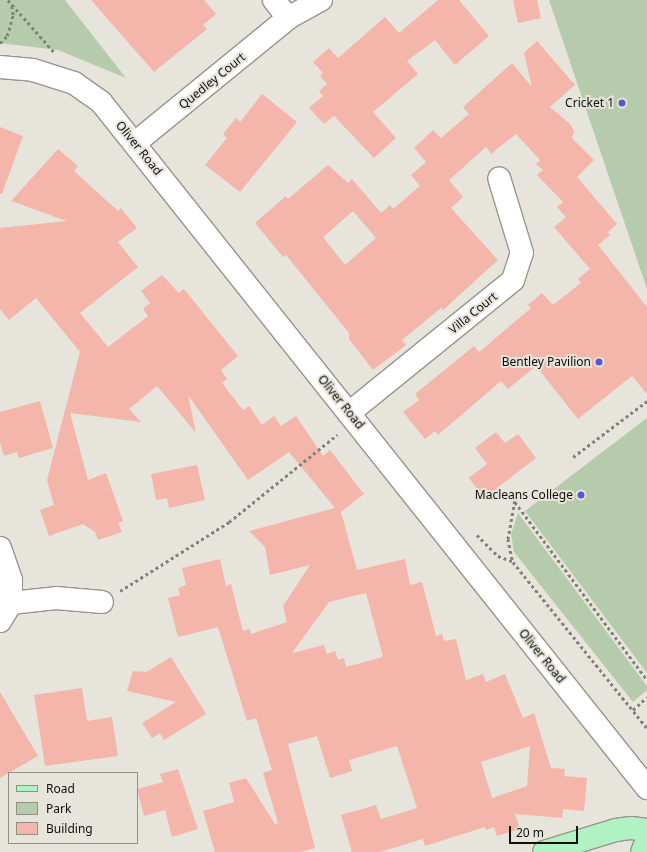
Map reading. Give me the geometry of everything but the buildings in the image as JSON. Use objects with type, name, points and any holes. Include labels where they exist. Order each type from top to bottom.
[{"type":"main road","points":[[544,852],[616,830],[631,828],[647,830]]},
{"type":"main road","points":[[642,852],[647,840]]},
{"type":"street","points":[[274,0],[288,18]]},
{"type":"street","name":"Quedley Court","points":[[135,143],[288,18],[321,0]]},
{"type":"street","name":"Oliver Road","points":[[0,67],[33,70],[74,83],[101,102],[352,416],[485,587],[647,788]]},
{"type":"street","name":"Villa Court","points":[[352,416],[513,280],[522,253],[499,178]]},
{"type":"street","points":[[0,548],[10,580],[11,603],[0,621]]},
{"type":"street","points":[[11,603],[56,598],[102,602]]},
{"type":"path","points":[[8,0],[54,53],[74,83]]},
{"type":"path","points":[[0,43],[7,36],[11,22],[11,4]]},
{"type":"path","points":[[573,457],[647,401]]},
{"type":"path","points":[[102,602],[229,522],[352,416]]},
{"type":"path","points":[[647,680],[515,501],[508,539],[513,562],[647,728]]},
{"type":"path","points":[[474,532],[498,556],[513,562]]},
{"type":"path","points":[[633,710],[647,697]]},
{"type":"green space","points":[[0,0],[65,0],[126,78],[58,50],[0,43]]},
{"type":"green space","points":[[549,0],[647,0],[647,289]]},
{"type":"green space","points":[[647,418],[647,673],[525,511]]},
{"type":"green space","points":[[518,513],[647,686],[647,690],[633,702],[514,552],[511,534]]},
{"type":"place","name":"Cricket 1","points":[[622,103]]},
{"type":"place","name":"Bentley Pavilion","points":[[599,362]]},
{"type":"place","name":"Macleans College","points":[[581,495]]}]
